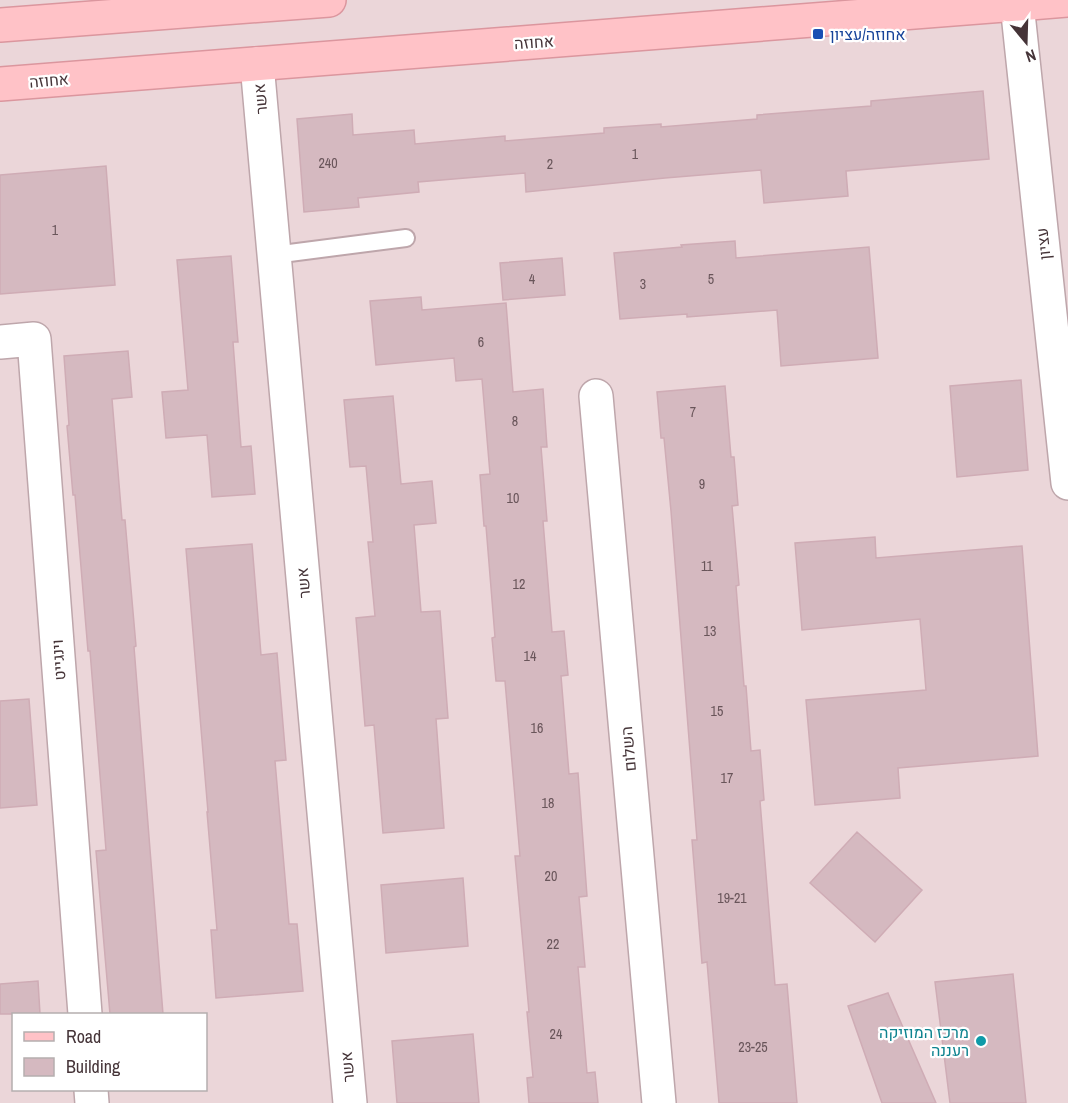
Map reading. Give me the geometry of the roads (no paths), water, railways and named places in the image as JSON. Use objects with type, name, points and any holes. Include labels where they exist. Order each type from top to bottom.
[{"type":"main road","points":[[0,25],[329,0]]},
{"type":"main road","name":"אחוזה","points":[[0,84],[1068,0]]},
{"type":"street","name":"עציון","points":[[1017,4],[1068,483]]},
{"type":"street","name":"אשר","points":[[256,63],[350,1103]]},
{"type":"street","name":"וינגייט","points":[[0,342],[34,339],[85,1013]]},
{"type":"street","name":"השלום","points":[[596,396],[659,1103]]},
{"type":"lane","points":[[274,255],[406,238]]},
{"type":"place","name":"אחוזה/עציון","points":[[818,34]]},
{"type":"place","name":"מרכז המוזיקה רעננה","points":[[981,1041]]}]
